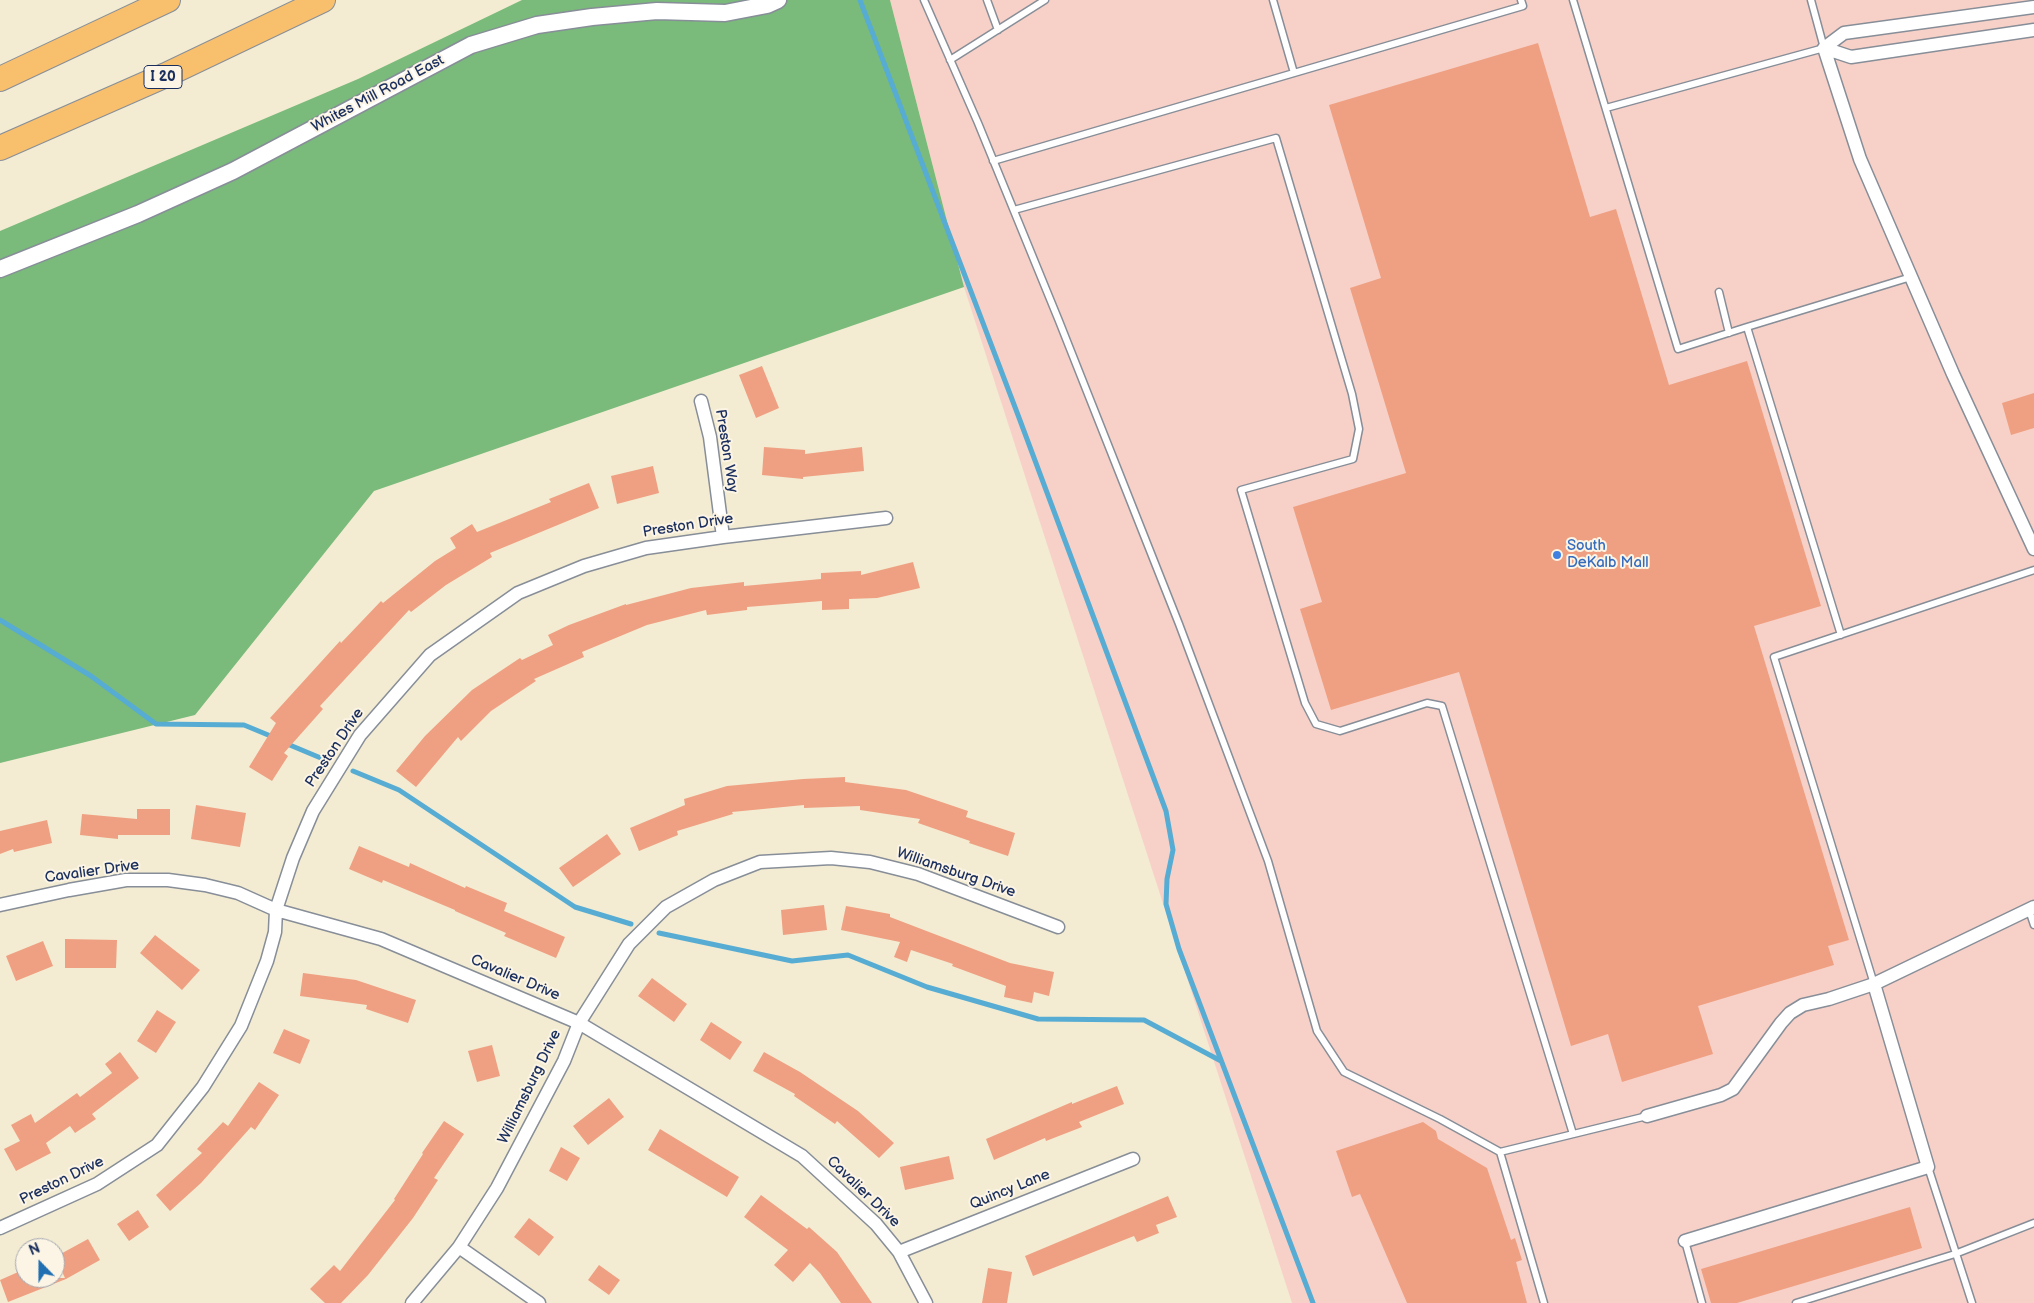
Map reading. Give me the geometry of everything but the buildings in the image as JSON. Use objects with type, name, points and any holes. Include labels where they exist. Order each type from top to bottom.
[{"type":"highway","points":[[0,78],[168,0]]},
{"type":"highway","name":"I 20","points":[[0,148],[166,75],[323,0]]},
{"type":"street","name":"Whites Mill Road East","points":[[0,269],[138,214],[233,171],[471,45],[546,24],[658,11],[725,13],[767,5],[778,0]]},
{"type":"street","points":[[1824,48],[1844,33],[2034,7]]},
{"type":"street","points":[[1824,48],[1851,57],[2034,30]]},
{"type":"street","points":[[1824,48],[1860,159],[1977,427],[2034,549]]},
{"type":"street","name":"Preston Way","points":[[701,401],[710,437],[723,536]]},
{"type":"street","name":"Preston Drive","points":[[0,1228],[97,1184],[157,1145],[203,1087],[241,1026],[268,961],[275,932],[276,910],[293,858],[313,811],[360,735],[430,655],[518,594],[584,566],[646,548],[723,536],[886,518]]},
{"type":"street","name":"Williamsburg Drive","points":[[412,1303],[459,1247],[497,1188],[564,1060],[579,1023],[629,944],[662,911],[714,880],[760,862],[831,858],[870,862],[918,874],[1058,927]]},
{"type":"street","name":"Cavalier Drive","points":[[0,905],[126,880],[168,880],[205,885],[238,893],[276,910],[381,939],[579,1023],[802,1156],[876,1224],[899,1252],[926,1303]]},
{"type":"street","points":[[1647,1116],[1720,1095],[1733,1089],[1790,1013],[1803,1005],[1829,999],[1874,984],[2031,909]]},
{"type":"street","points":[[1685,1240],[1928,1167],[1874,984]]},
{"type":"street","name":"Quincy Lane","points":[[899,1252],[1133,1159]]},
{"type":"street","points":[[459,1247],[539,1303]]},
{"type":"lane","points":[[924,0],[994,161],[1075,360],[1164,588],[1268,861],[1317,1031],[1344,1072],[1440,1119],[1500,1152],[1647,1116]]},
{"type":"lane","points":[[987,0],[998,30]]},
{"type":"lane","points":[[950,60],[1045,0]]},
{"type":"lane","points":[[1273,0],[1294,73]]},
{"type":"lane","points":[[994,161],[1523,6],[1521,0]]},
{"type":"lane","points":[[1574,0],[1678,349],[1911,277]]},
{"type":"lane","points":[[1606,108],[1824,48],[1811,0]]},
{"type":"lane","points":[[1014,210],[1276,138],[1352,394],[1359,429],[1353,459],[1241,490],[1305,703],[1316,724],[1340,731],[1427,703],[1442,706],[1573,1134]]},
{"type":"lane","points":[[1719,292],[1729,333]]},
{"type":"lane","points":[[1747,327],[1841,635]]},
{"type":"lane","points":[[1874,984],[1774,657],[2034,570]]},
{"type":"lane","points":[[2031,909],[2034,925]]},
{"type":"lane","points":[[1500,1152],[1544,1303]]},
{"type":"lane","points":[[1928,1167],[1972,1303]]},
{"type":"lane","points":[[1796,1303],[1955,1254],[2034,1223]]},
{"type":"lane","points":[[1685,1240],[1702,1303]]},
{"type":"shaded area","points":[[890,0],[2034,0],[2034,1303],[1292,1303],[964,287]]},
{"type":"green space","points":[[522,0],[890,0],[964,287],[374,491],[195,715],[0,763],[0,231],[358,79]]},
{"type":"waterway","points":[[860,0],[1166,811],[1173,850],[1167,879],[1166,904],[1179,949],[1313,1303]]},
{"type":"waterway","points":[[0,620],[91,676],[156,724],[244,725],[273,737]]},
{"type":"waterway","points":[[285,743],[328,761]]},
{"type":"waterway","points":[[353,771],[399,790],[575,907],[631,924]]},
{"type":"waterway","points":[[659,933],[792,961],[848,955],[927,987],[1038,1019],[1144,1020],[1221,1061]]},
{"type":"place","name":"South DeKalb Mall","points":[[1557,555]]}]
